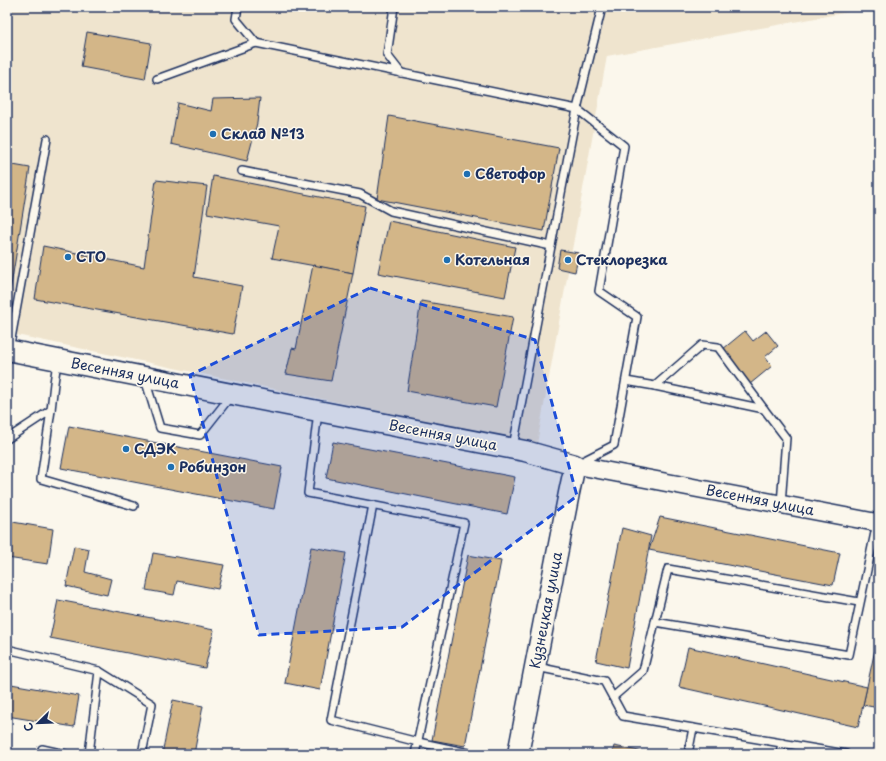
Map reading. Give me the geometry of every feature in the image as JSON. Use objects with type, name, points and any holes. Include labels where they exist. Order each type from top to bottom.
[{"type":"main road","name":"Весенняя улица","points":[[8,350],[525,451],[575,465]]},
{"type":"main road","name":"Кузнецкая улица","points":[[518,754],[575,465]]},
{"type":"street","name":"Весенняя улица","points":[[575,465],[878,523]]},
{"type":"lane","points":[[238,7],[236,19],[256,43]]},
{"type":"lane","points":[[394,7],[387,55],[401,73]]},
{"type":"lane","points":[[513,449],[577,109],[602,7]]},
{"type":"lane","points":[[157,79],[256,43],[577,109],[624,146],[598,290],[637,317],[614,445],[575,465]]},
{"type":"lane","points":[[8,350],[47,139]]},
{"type":"lane","points":[[242,171],[360,194],[391,212],[551,246]]},
{"type":"lane","points":[[655,386],[702,345],[718,347],[786,438],[781,504]]},
{"type":"lane","points":[[58,359],[42,479],[134,506]]},
{"type":"lane","points":[[145,377],[160,428],[200,435],[232,394]]},
{"type":"lane","points":[[626,381],[764,409]]},
{"type":"lane","points":[[7,439],[51,410]]},
{"type":"lane","points":[[318,411],[308,493],[464,523],[415,754]]},
{"type":"lane","points":[[373,506],[330,720],[473,754]]},
{"type":"lane","points":[[655,622],[849,655],[859,602],[878,523]]},
{"type":"lane","points":[[613,697],[643,671],[668,569],[859,602]]},
{"type":"lane","points":[[7,649],[99,671],[152,704],[142,754]]},
{"type":"lane","points":[[535,666],[604,681],[623,716],[846,754]]},
{"type":"lane","points":[[89,754],[99,671]]},
{"type":"lane","points":[[688,754],[693,728]]},
{"type":"lane","points":[[780,754],[782,743]]},
{"type":"lane","points":[[42,749],[65,754]]},
{"type":"highlighted area","points":[[370,288],[535,340],[577,496],[402,627],[259,635],[190,375]]},
{"type":"shaded area","points":[[7,7],[876,7],[607,56],[537,444],[7,333]]},
{"type":"building","points":[[87,32],[151,43],[145,79],[81,67]]},
{"type":"building","name":"Склад №13","points":[[260,98],[257,123],[247,161],[171,144],[178,103],[211,111],[213,99]]},
{"type":"building","name":"Светофор","points":[[389,116],[559,148],[544,231],[377,199]]},
{"type":"building","points":[[7,164],[30,168],[10,292],[7,291]]},
{"type":"building","points":[[213,176],[365,206],[353,273],[272,258],[279,226],[207,213]]},
{"type":"building","name":"СТО","points":[[156,180],[207,186],[194,277],[242,286],[233,334],[35,299],[43,246],[144,267]]},
{"type":"building","name":"Котельная","points":[[389,221],[515,247],[505,297],[378,273]]},
{"type":"building","name":"Стеклорезка","points":[[560,250],[579,253],[575,272],[557,268]]},
{"type":"building","points":[[313,265],[353,273],[331,381],[286,374],[292,348],[296,349]]},
{"type":"building","points":[[421,301],[513,317],[496,407],[407,391]]},
{"type":"building","points":[[745,331],[753,341],[766,331],[778,346],[765,357],[772,366],[750,384],[723,349]]},
{"type":"building","name":"Робинзон","points":[[69,426],[282,467],[274,509],[61,468]]},
{"type":"building","points":[[333,442],[515,477],[507,514],[326,478]]},
{"type":"building","points":[[660,517],[840,553],[833,585],[649,550]]},
{"type":"building","points":[[7,521],[53,529],[48,564],[7,558]]},
{"type":"building","points":[[622,528],[651,536],[627,668],[596,661]]},
{"type":"building","points":[[74,546],[89,549],[85,572],[111,579],[107,595],[66,586]]},
{"type":"building","points":[[311,547],[346,553],[320,690],[285,683]]},
{"type":"building","points":[[153,553],[224,565],[218,589],[177,581],[174,595],[146,590]]},
{"type":"building","points":[[468,555],[501,561],[465,746],[432,740]]},
{"type":"building","points":[[58,600],[214,630],[205,668],[50,638]]},
{"type":"building","points":[[879,631],[879,708],[863,705]]},
{"type":"building","points":[[688,647],[867,687],[858,727],[679,687]]},
{"type":"building","points":[[11,684],[79,696],[74,727],[7,716]]},
{"type":"building","points":[[173,700],[203,706],[194,754],[162,754]]},
{"type":"building","points":[[614,746],[654,754],[612,754]]},
{"type":"place","name":"Склад №13","points":[[213,134]]},
{"type":"place","name":"Светофор","points":[[467,174]]},
{"type":"place","name":"СТО","points":[[68,257]]},
{"type":"place","name":"Котельная","points":[[447,260]]},
{"type":"place","name":"Стеклорезка","points":[[568,260]]},
{"type":"place","name":"СДЭК","points":[[126,449]]},
{"type":"place","name":"Робинзон","points":[[171,467]]}]
